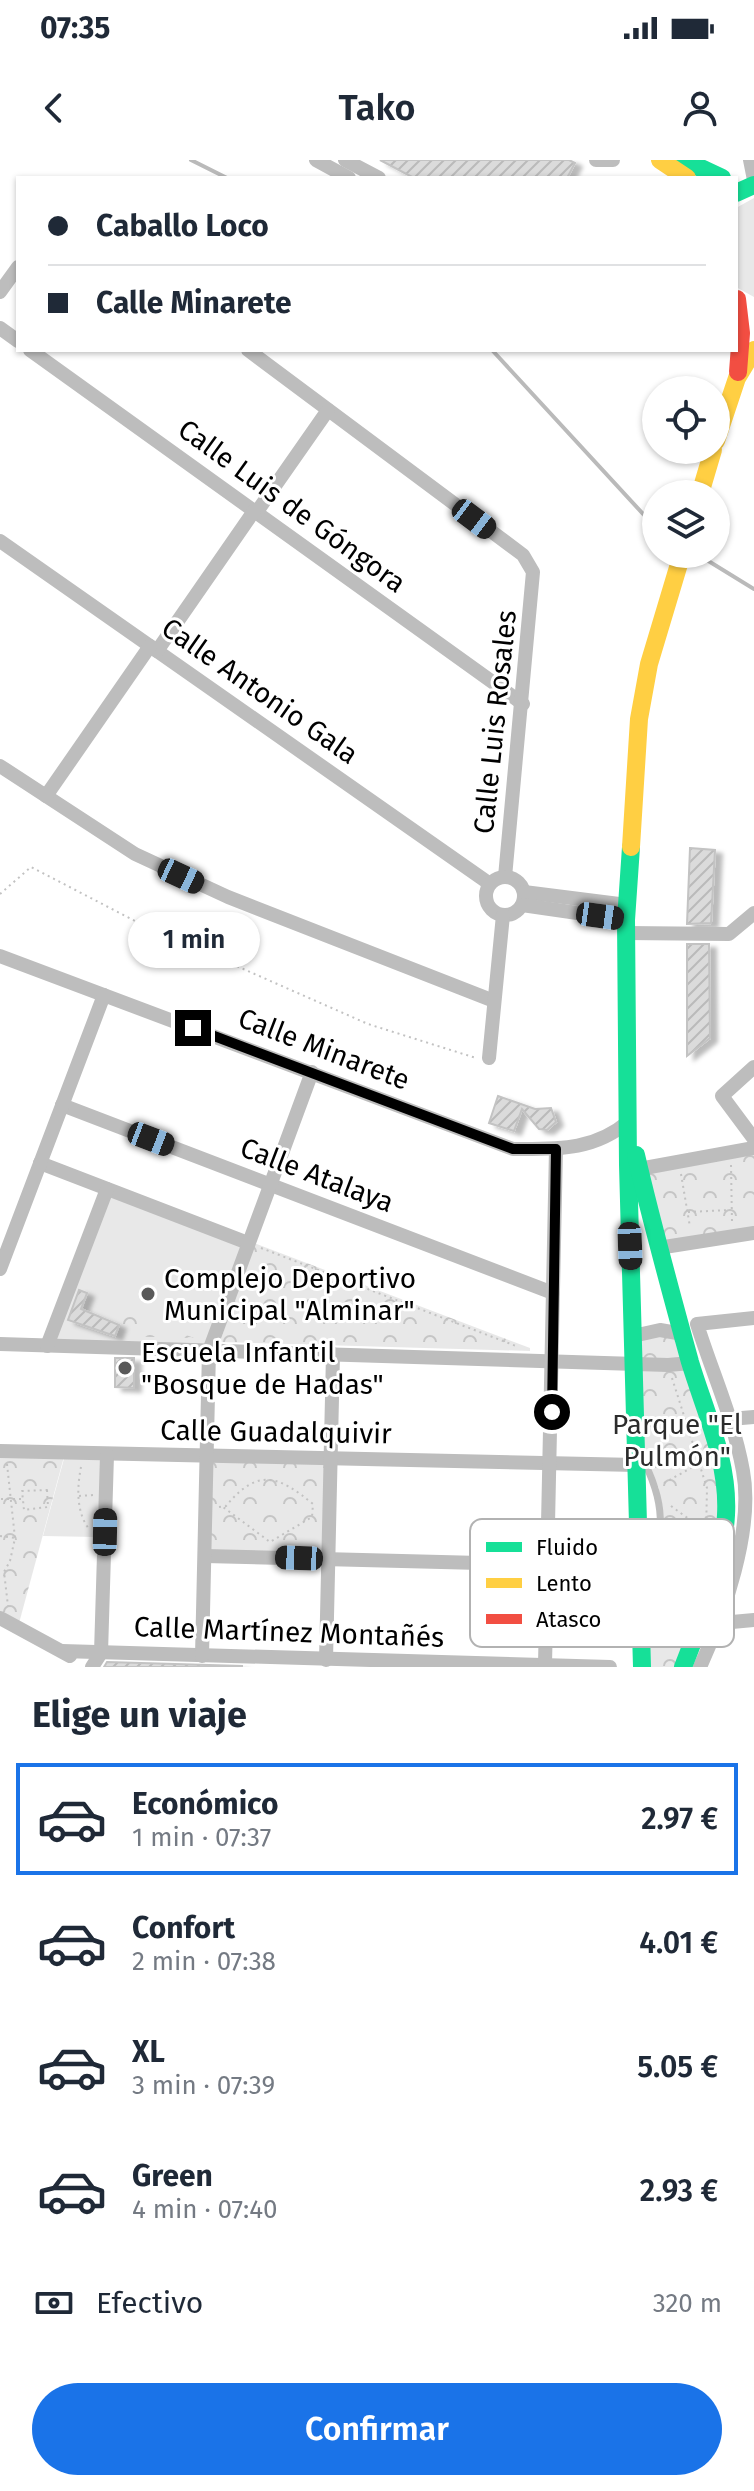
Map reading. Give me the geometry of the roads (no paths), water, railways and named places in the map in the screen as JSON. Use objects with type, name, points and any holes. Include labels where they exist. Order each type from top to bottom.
[{"type":"street","points":[[316,160],[345,176]]},
{"type":"street","points":[[345,160],[375,176]]},
{"type":"street","points":[[596,160],[613,160]]},
{"type":"street","points":[[660,160],[684,176]]},
{"type":"street","points":[[684,160],[718,176]]},
{"type":"street","points":[[745,186],[750,160]]},
{"type":"street","points":[[0,292],[16,270]]},
{"type":"street","points":[[737,378],[742,301]]},
{"type":"street","points":[[730,399],[737,378],[754,350]]},
{"type":"street","name":"Calle Luis de Góngora","points":[[33,352],[523,704]]},
{"type":"street","points":[[46,796],[196,596],[328,410],[251,352]]},
{"type":"street","name":"Calle Luis Rosales","points":[[328,410],[523,555],[533,572],[505,877]]},
{"type":"street","name":"Calle Antonio Gala","points":[[0,541],[490,884]]},
{"type":"street","points":[[638,1519],[626,919],[639,719],[649,664],[678,568]]},
{"type":"street","points":[[0,766],[148,860],[228,897],[494,1001]]},
{"type":"street","points":[[505,877],[517,881],[523,899],[514,913],[503,915],[492,910],[486,901],[490,884],[505,877]]},
{"type":"street","points":[[523,899],[626,919],[729,934],[754,913]]},
{"type":"street","points":[[489,1058],[503,915]]},
{"type":"street","name":"Calle Minarete","points":[[0,956],[513,1149],[556,1149],[601,1141],[629,1121]]},
{"type":"street","points":[[0,1269],[104,995]]},
{"type":"street","points":[[754,1067],[722,1096],[754,1139]]},
{"type":"street","points":[[202,1656],[209,1351],[312,1072]]},
{"type":"street","name":"Calle Atalaya","points":[[62,1105],[553,1293]]},
{"type":"street","points":[[629,1121],[658,1248],[690,1329],[722,1452],[725,1519]]},
{"type":"street","points":[[639,1169],[754,1148]]},
{"type":"street","points":[[548,1519],[556,1149]]},
{"type":"street","points":[[40,1163],[248,1243]]},
{"type":"street","points":[[47,1346],[107,1189]]},
{"type":"street","points":[[631,1273],[658,1248],[754,1233]]},
{"type":"street","points":[[633,1336],[754,1318]]},
{"type":"street","points":[[0,1344],[668,1365],[695,1355]]},
{"type":"street","points":[[324,1662],[333,1354]]},
{"type":"street","points":[[695,1355],[730,1419],[744,1474],[748,1521],[734,1574]]},
{"type":"street","points":[[730,1419],[754,1417]]},
{"type":"street","name":"Calle Guadalquivir","points":[[3,1451],[550,1463],[637,1456]]},
{"type":"street","points":[[0,1637],[2,1619],[91,1667],[101,1653],[107,1455]]},
{"type":"street","points":[[205,1556],[470,1564]]},
{"type":"street","points":[[734,1622],[754,1620]]},
{"type":"street","points":[[545,1647],[545,1665]]},
{"type":"street","points":[[641,1647],[642,1667]]},
{"type":"street","points":[[683,1667],[691,1647]]},
{"type":"street","points":[[700,1667],[710,1647]]},
{"type":"street","name":"Calle Martínez Montañés","points":[[62,1651],[324,1662],[610,1667]]},
{"type":"lane","points":[[637,1456],[659,1488],[659,1519]]},
{"type":"waterway","points":[[191,160],[223,176]]},
{"type":"waterway","points":[[494,352],[642,513]]},
{"type":"waterway","points":[[720,568],[754,589]]},
{"type":"place","name":"Complejo Deportivo Municipal \"Alminar\"","points":[[148,1294]]},
{"type":"place","name":"Escuela Infantil \"Bosque de Hadas\"","points":[[125,1368]]},
{"type":"park label","name":"Parque \"El Pulmón\"","points":[[677,1440]]}]
